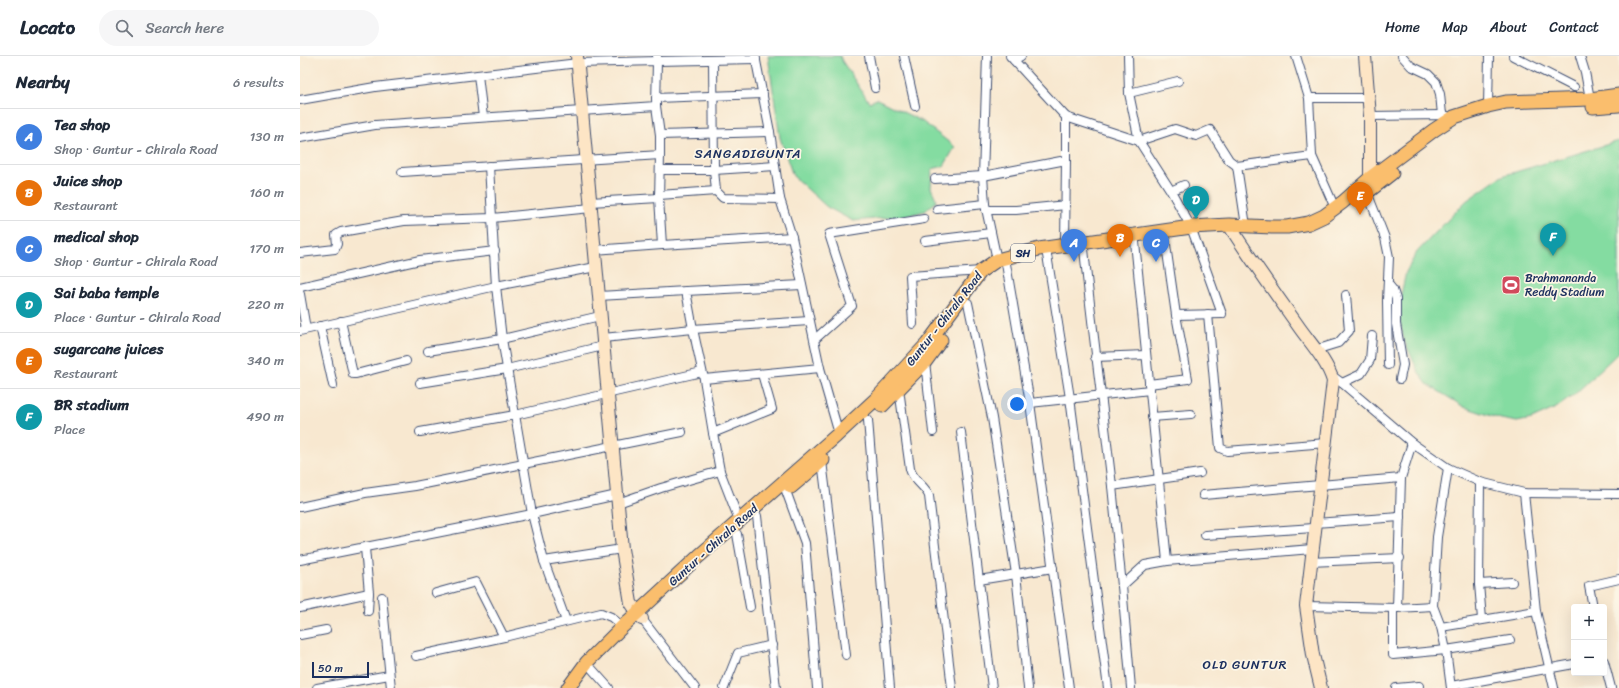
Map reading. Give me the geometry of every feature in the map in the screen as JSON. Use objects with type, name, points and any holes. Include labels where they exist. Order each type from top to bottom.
[{"type":"main road","name":"Guntur - Chirala Road","points":[[1232,229],[1246,226],[1272,227],[1300,225],[1317,219],[1335,208],[1446,117],[1488,106],[1518,101],[1590,99],[1619,95]]},
{"type":"main road","name":"Guntur - Chirala Road","points":[[578,688],[592,669],[640,616],[740,520],[839,434],[877,398],[912,361],[939,328],[981,271],[1003,261],[1039,249],[1065,245],[1192,231],[1232,229],[1278,234],[1311,231],[1331,222],[1367,192],[1453,126],[1469,119],[1492,112],[1510,109],[1619,105]]},
{"type":"main road","name":"Guntur - Chirala Road","points":[[568,688],[587,662],[623,627],[640,616],[868,420],[925,362],[985,277],[1003,261],[1165,238],[1192,231]]},
{"type":"street","points":[[869,56],[875,88]]},
{"type":"street","points":[[904,56],[915,106]]},
{"type":"street","points":[[988,56],[983,176],[986,207],[991,233],[1003,261],[1030,403],[1069,688]]},
{"type":"street","points":[[1128,56],[1129,93],[1139,141],[1171,190],[1192,231],[1222,314],[1176,315]]},
{"type":"street","points":[[1296,56],[1309,98],[1312,156],[1335,208]]},
{"type":"street","points":[[1365,56],[1370,116],[1370,178]]},
{"type":"street","points":[[1370,116],[1446,117],[1436,82],[1428,74],[1411,66],[1402,56]]},
{"type":"street","points":[[1488,106],[1489,56]]},
{"type":"street","points":[[1513,56],[1574,88]]},
{"type":"street","points":[[1580,56],[1585,72],[1590,99]]},
{"type":"street","points":[[1015,57],[1066,117],[1139,141],[1175,129],[1196,136],[1210,130],[1229,160],[1237,166],[1312,156]]},
{"type":"street","points":[[657,58],[656,102],[660,135],[659,196],[662,245]]},
{"type":"street","points":[[300,100],[375,87],[478,75],[578,60],[657,58],[713,60],[755,58],[770,132],[780,199],[792,237],[820,368],[839,434]]},
{"type":"street","points":[[578,60],[617,499],[622,549],[630,598],[640,616],[695,688]]},
{"type":"street","points":[[713,60],[714,170],[716,191],[723,198],[780,199]]},
{"type":"street","points":[[478,75],[483,117]]},
{"type":"street","points":[[1129,93],[1178,81]]},
{"type":"street","points":[[300,138],[375,125],[582,110],[714,96],[763,94]]},
{"type":"street","points":[[1309,98],[1369,98]]},
{"type":"street","points":[[1065,245],[1066,117]]},
{"type":"street","points":[[660,135],[770,132]]},
{"type":"street","points":[[402,172],[660,155]]},
{"type":"street","points":[[935,179],[983,176],[1066,160]]},
{"type":"street","points":[[489,166],[496,286],[502,339],[523,464],[532,514],[544,561],[566,621]]},
{"type":"street","points":[[660,170],[714,170],[775,166]]},
{"type":"street","points":[[1237,166],[1246,226]]},
{"type":"street","points":[[1171,190],[1184,185]]},
{"type":"street","points":[[300,253],[337,247],[336,235],[341,232],[406,221],[492,218],[659,196],[716,191]]},
{"type":"street","points":[[1367,192],[1388,248],[1388,365]]},
{"type":"street","points":[[937,209],[986,207],[1016,210],[1066,205]]},
{"type":"street","points":[[814,340],[852,306],[829,234],[924,219]]},
{"type":"street","points":[[1232,229],[1331,375],[1333,386],[1310,562],[1306,606],[1313,655],[1321,688]]},
{"type":"street","points":[[925,241],[991,233]]},
{"type":"street","points":[[594,250],[792,237]]},
{"type":"street","points":[[1030,403],[1102,395],[1188,379],[1176,315],[1165,238]]},
{"type":"street","points":[[1135,242],[1167,561]]},
{"type":"street","points":[[1084,249],[1095,357],[1102,395],[1112,486],[1131,688]]},
{"type":"street","points":[[300,287],[410,262],[495,251]]},
{"type":"street","points":[[1047,255],[1070,398],[1108,688]]},
{"type":"street","points":[[300,294],[303,330],[496,286],[596,267]]},
{"type":"street","points":[[913,324],[910,276],[981,271]]},
{"type":"street","points":[[598,296],[802,285]]},
{"type":"street","points":[[1388,285],[1393,290],[1396,299],[1396,324],[1403,365],[1400,379]]},
{"type":"street","points":[[686,291],[720,471],[740,520]]},
{"type":"street","points":[[1315,350],[1338,343],[1349,331],[1346,295]]},
{"type":"street","points":[[968,303],[992,418],[1016,574],[1028,688]]},
{"type":"street","points":[[1208,314],[1220,448],[1227,452],[1326,443]]},
{"type":"street","points":[[428,351],[502,339],[600,316]]},
{"type":"street","points":[[341,321],[353,374],[406,360]]},
{"type":"street","points":[[420,383],[507,369],[603,342],[693,328],[809,321]]},
{"type":"street","points":[[320,326],[333,386]]},
{"type":"street","points":[[1342,382],[1361,374],[1367,365],[1370,360],[1372,336]]},
{"type":"street","points":[[1095,357],[1146,355]]},
{"type":"street","points":[[925,362],[933,432]]},
{"type":"street","points":[[420,432],[515,415],[608,394],[703,376],[762,374],[820,368]]},
{"type":"street","points":[[713,433],[772,409],[762,374]]},
{"type":"street","points":[[1331,375],[1342,382],[1412,443],[1448,468],[1480,482],[1524,493],[1619,494]]},
{"type":"street","points":[[899,389],[910,470],[913,476],[924,487],[929,496],[952,688]]},
{"type":"street","points":[[1152,417],[1191,414]]},
{"type":"street","points":[[868,420],[890,688]]},
{"type":"street","points":[[300,507],[365,493],[412,487],[612,445],[682,432]]},
{"type":"street","points":[[961,432],[992,688]]},
{"type":"street","points":[[1412,443],[1402,478],[1400,558],[1395,608],[1394,654],[1446,650],[1510,640]]},
{"type":"street","points":[[822,461],[846,655]]},
{"type":"street","points":[[1448,468],[1437,537],[1433,606],[1441,627],[1451,687],[1550,670],[1571,665]]},
{"type":"street","points":[[300,560],[532,514],[617,499],[720,471]]},
{"type":"street","points":[[1112,486],[1200,473]]},
{"type":"street","points":[[1203,495],[1402,478]]},
{"type":"street","points":[[1480,482],[1479,584],[1482,619]]},
{"type":"street","points":[[786,491],[805,543],[817,688]]},
{"type":"street","points":[[1524,493],[1536,611],[1554,688]]},
{"type":"street","points":[[757,516],[776,688]]},
{"type":"street","points":[[1205,535],[1400,517]]},
{"type":"street","points":[[737,534],[750,607]]},
{"type":"street","points":[[365,548],[369,594],[368,611]]},
{"type":"street","points":[[544,561],[622,549]]},
{"type":"street","points":[[1122,586],[1142,566],[1167,561],[1312,549]]},
{"type":"street","points":[[1310,562],[1400,558]]},
{"type":"street","points":[[979,580],[1053,568]]},
{"type":"street","points":[[1592,604],[1589,586],[1619,579]]},
{"type":"street","points":[[436,593],[476,582],[504,637]]},
{"type":"street","points":[[1479,584],[1512,582]]},
{"type":"street","points":[[300,608],[369,594]]},
{"type":"street","points":[[382,597],[391,688]]},
{"type":"street","points":[[1306,606],[1395,608],[1433,606]]},
{"type":"street","points":[[1441,627],[1536,611]]},
{"type":"street","points":[[416,656],[504,637],[601,613],[611,616],[623,627]]},
{"type":"street","points":[[300,635],[326,630]]},
{"type":"street","points":[[724,688],[738,654],[772,645]]},
{"type":"street","points":[[592,669],[609,688]]},
{"type":"street","points":[[1607,673],[1611,688]]},
{"type":"street","points":[[317,688],[389,675]]},
{"type":"street","points":[[1396,688],[1419,686]]},
{"type":"green space","points":[[768,56],[840,56],[869,102],[877,99],[923,122],[955,147],[944,166],[932,169],[931,188],[937,201],[925,211],[905,216],[853,221],[827,207],[793,176],[780,138]]},
{"type":"green space","name":"Brahmananda Reddy Stadium","points":[[1619,141],[1619,352],[1574,395],[1556,408],[1532,419],[1517,422],[1501,419],[1464,407],[1427,384],[1418,371],[1404,340],[1400,323],[1399,304],[1406,272],[1417,252],[1466,201],[1502,176]]},
{"type":"place","name":"sugarcane juices","points":[[1360,215]]},
{"type":"place","name":"Sai baba temple","points":[[1196,219]]},
{"type":"place","name":"BR stadium","points":[[1553,256]]},
{"type":"place","name":"Juice shop","points":[[1120,257]]},
{"type":"place","name":"Tea shop","points":[[1074,262]]},
{"type":"place","name":"medical shop","points":[[1156,262]]},
{"type":"place","name":"Brahmananda Reddy Stadium","points":[[1511,285]]},
{"type":"district","name":"SANGADIGUNTA","points":[[748,153]]},
{"type":"district","name":"OLD GUNTUR","points":[[1245,664]]}]
